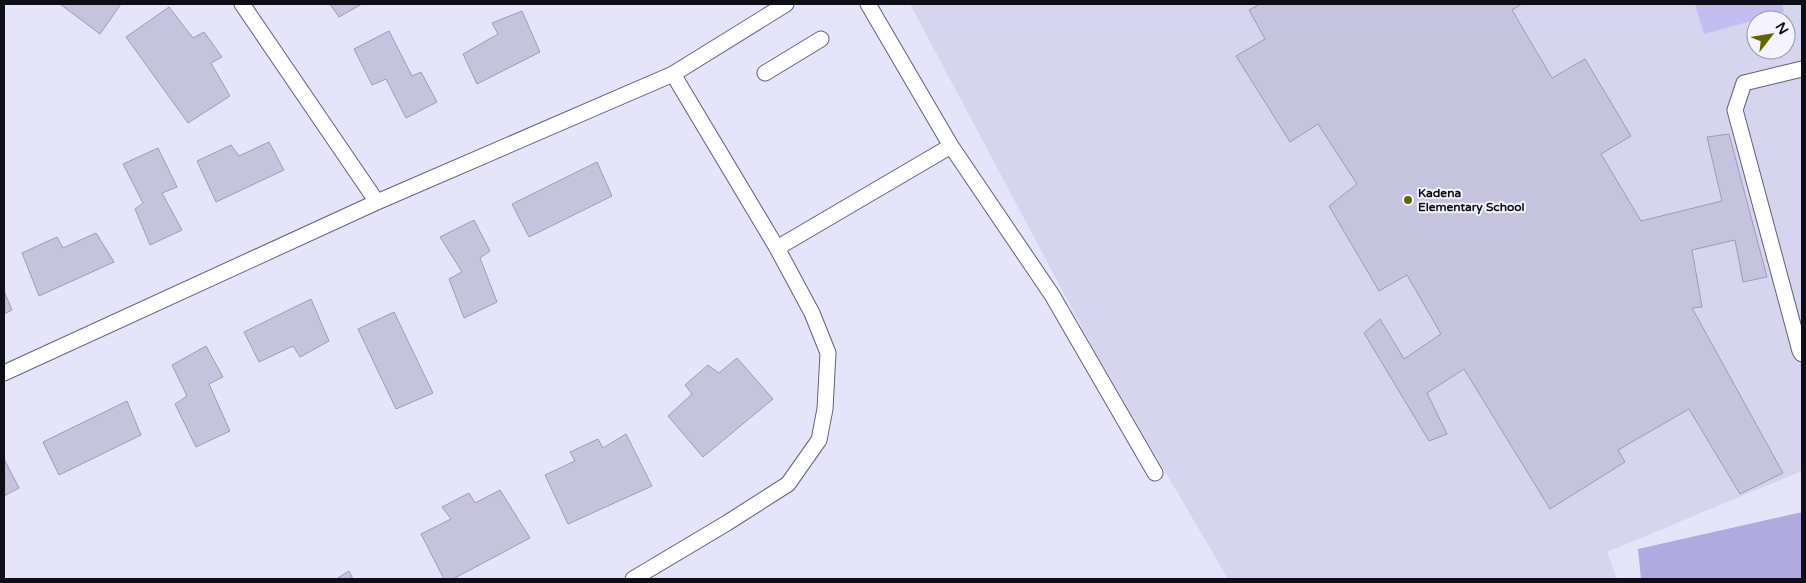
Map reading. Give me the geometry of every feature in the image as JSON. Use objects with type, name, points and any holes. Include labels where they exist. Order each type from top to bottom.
[{"type":"lane","points":[[242,4],[377,202]]},
{"type":"lane","points":[[4,373],[377,202],[673,74],[786,4]]},
{"type":"lane","points":[[868,4],[951,146],[1052,295],[1155,473]]},
{"type":"lane","points":[[765,74],[821,40]]},
{"type":"lane","points":[[1802,69],[1744,83],[1734,110],[1802,354]]},
{"type":"lane","points":[[633,579],[788,484],[819,440],[825,409],[828,353],[812,313],[778,248],[673,74]]},
{"type":"lane","points":[[778,248],[951,146]]},
{"type":"shaded area","name":"Kadena Elementary School","points":[[910,4],[1802,4],[1802,471],[1607,552],[1617,579],[1228,579],[1094,350]]},
{"type":"shaded area","points":[[1695,4],[1782,4],[1784,10],[1746,10],[1746,22],[1704,34]]},
{"type":"shaded area","points":[[1802,512],[1802,579],[1641,579],[1638,549]]},
{"type":"building","points":[[60,4],[121,4],[100,34]]},
{"type":"building","points":[[330,4],[362,4],[339,17]]},
{"type":"building","points":[[1260,4],[1522,4],[1512,10],[1552,78],[1585,59],[1631,136],[1601,154],[1641,221],[1722,201],[1707,137],[1729,134],[1767,277],[1743,282],[1735,240],[1692,250],[1702,307],[1692,308],[1783,473],[1740,494],[1689,409],[1618,450],[1625,462],[1550,509],[1464,369],[1427,393],[1447,434],[1429,441],[1364,333],[1380,319],[1404,359],[1441,334],[1407,275],[1379,291],[1329,206],[1357,184],[1318,124],[1290,142],[1236,56],[1265,39],[1249,10]]},
{"type":"building","points":[[169,7],[193,38],[204,32],[222,57],[211,63],[230,96],[188,123],[126,37]]},
{"type":"building","points":[[522,11],[540,52],[477,84],[463,54],[498,34],[492,23]]},
{"type":"building","points":[[389,31],[412,76],[421,72],[437,102],[406,118],[386,79],[372,85],[354,49]]},
{"type":"building","points":[[269,142],[284,170],[216,202],[197,161],[231,145],[239,156]]},
{"type":"building","points":[[158,148],[177,187],[162,193],[182,230],[150,245],[135,209],[143,203],[123,164]]},
{"type":"building","points":[[597,162],[612,196],[529,237],[512,204]]},
{"type":"building","points":[[474,220],[490,251],[480,258],[497,302],[464,318],[449,279],[462,272],[440,237]]},
{"type":"building","points":[[96,233],[114,262],[39,296],[22,253],[57,237],[63,248]]},
{"type":"building","points":[[4,291],[12,310],[4,314]]},
{"type":"building","points":[[311,299],[329,341],[300,357],[293,346],[259,362],[244,332]]},
{"type":"building","points":[[394,312],[433,393],[396,409],[358,329]]},
{"type":"building","points":[[206,346],[223,377],[209,384],[230,431],[196,447],[175,404],[187,396],[172,365]]},
{"type":"building","points":[[737,358],[773,399],[703,457],[668,416],[692,394],[685,385],[708,365],[719,373]]},
{"type":"building","points":[[127,401],[141,435],[59,475],[43,442]]},
{"type":"building","points":[[626,434],[652,486],[568,524],[545,475],[575,461],[570,452],[598,439],[603,448]]},
{"type":"building","points":[[4,459],[19,488],[4,496]]},
{"type":"building","points":[[500,490],[530,538],[453,579],[444,579],[421,534],[451,519],[442,507],[469,493],[475,503]]},
{"type":"building","points":[[349,571],[353,579],[336,579]]},
{"type":"place","name":"Kadena Elementary School","points":[[1408,200]]}]
